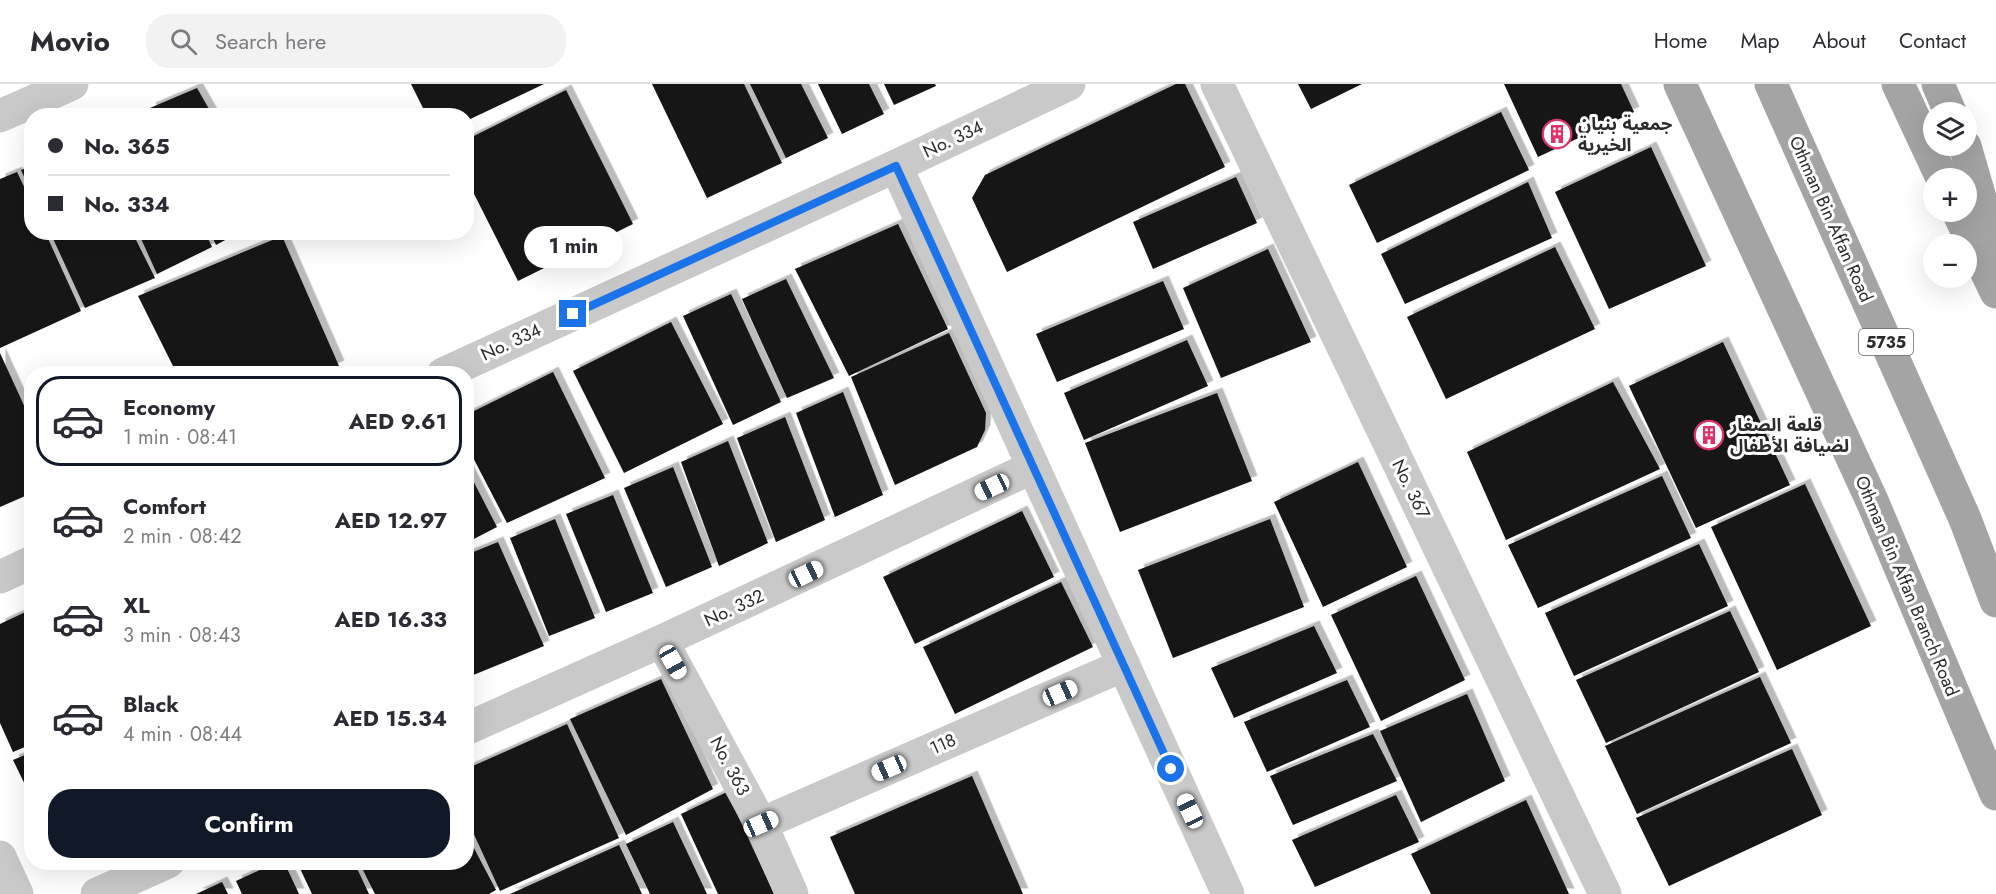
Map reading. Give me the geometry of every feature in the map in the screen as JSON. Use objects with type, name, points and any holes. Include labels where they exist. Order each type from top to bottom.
[{"type":"main road","name":"Othman Bin Affan Branch Road","points":[[1680,84],[1873,503],[1996,794]]},
{"type":"main road","points":[[1752,84],[1833,223]]},
{"type":"main road","name":"Othman Bin Affan Road","points":[[1771,84],[1965,519],[1996,583]]},
{"type":"main road","points":[[1898,84],[1937,168]]},
{"type":"main road","points":[[1938,84],[1946,102]]},
{"type":"main road","points":[[1968,156],[1996,253]]},
{"type":"main road","points":[[1963,222],[1996,292]]},
{"type":"main road","points":[[1965,519],[1996,568]]},
{"type":"main road","name":"Othman Bin Affan Road","points":[[1965,519],[1996,601]]},
{"type":"street","points":[[0,117],[72,84]]},
{"type":"street","name":"No. 334","points":[[460,366],[1069,84]]},
{"type":"street","name":"No. 367","points":[[1217,84],[1605,894]]},
{"type":"street","points":[[896,166],[1228,894]]},
{"type":"street","name":"No. 332","points":[[474,725],[662,641],[1033,467]]},
{"type":"street","points":[[0,577],[24,566]]},
{"type":"street","name":"No. 363","points":[[662,641],[761,824],[792,894]]},
{"type":"street","name":"118","points":[[761,824],[1124,665]]},
{"type":"street","points":[[0,857],[17,894]]},
{"type":"street","points":[[97,894],[150,870]]},
{"type":"building","points":[[411,84],[544,84],[474,117],[474,108],[423,108]]},
{"type":"building","points":[[652,84],[744,84],[782,163],[707,198]]},
{"type":"building","points":[[750,84],[801,84],[828,138],[786,158]]},
{"type":"building","points":[[818,84],[869,84],[884,114],[842,134]]},
{"type":"building","points":[[884,84],[935,84],[936,86],[894,105]]},
{"type":"building","points":[[1176,84],[1185,84],[1225,167],[1007,272],[972,198],[985,175]]},
{"type":"building","points":[[1298,84],[1362,84],[1311,109]]},
{"type":"building","name":"جمعية بنيان الخيرية","points":[[1504,84],[1621,84],[1634,112],[1538,157]]},
{"type":"building","points":[[197,88],[208,108],[150,108]]},
{"type":"building","points":[[566,90],[633,224],[518,281],[474,194],[474,136]]},
{"type":"building","points":[[1501,112],[1529,170],[1377,243],[1349,185]]},
{"type":"building","points":[[1651,147],[1706,266],[1609,309],[1555,192]]},
{"type":"building","points":[[17,172],[24,186],[24,240],[49,240],[81,311],[0,348],[0,179]]},
{"type":"building","points":[[1236,177],[1257,223],[1153,269],[1133,222]]},
{"type":"building","points":[[1528,182],[1552,238],[1405,304],[1381,254]]},
{"type":"building","points":[[898,224],[948,329],[849,376],[795,269]]},
{"type":"building","points":[[54,240],[136,240],[155,278],[85,308]]},
{"type":"building","points":[[142,240],[209,240],[212,247],[157,274]]},
{"type":"building","points":[[214,240],[225,240],[216,245]]},
{"type":"building","points":[[272,240],[284,240],[339,366],[173,366],[138,296]]},
{"type":"building","points":[[1555,247],[1595,329],[1446,399],[1407,317]]},
{"type":"building","points":[[1268,249],[1311,342],[1221,378],[1183,288]]},
{"type":"building","points":[[786,279],[834,378],[787,398],[742,299]]},
{"type":"building","points":[[1163,281],[1184,329],[1057,382],[1036,334]]},
{"type":"building","points":[[731,294],[781,402],[733,425],[683,316]]},
{"type":"building","points":[[671,322],[723,424],[624,473],[573,371]]},
{"type":"building","points":[[949,333],[986,413],[985,430],[977,447],[895,485],[851,377]]},
{"type":"building","points":[[1187,340],[1208,386],[1084,440],[1064,393]]},
{"type":"building","name":"قلعة الصغار لضيافة الأطفال","points":[[1723,342],[1790,485],[1696,528],[1629,386]]},
{"type":"building","points":[[0,353],[24,406],[24,496],[0,507]]},
{"type":"building","points":[[553,372],[605,478],[507,523],[474,459],[474,411]]},
{"type":"building","points":[[1613,382],[1660,469],[1506,540],[1467,452]]},
{"type":"building","points":[[843,392],[883,495],[835,517],[796,413]]},
{"type":"building","points":[[1217,393],[1252,481],[1120,532],[1085,443]]},
{"type":"building","points":[[785,417],[825,520],[776,542],[737,438]]},
{"type":"building","points":[[728,441],[768,543],[719,566],[681,462]]},
{"type":"building","points":[[1358,462],[1407,567],[1323,607],[1274,502]]},
{"type":"building","points":[[673,467],[712,567],[666,587],[624,488]]},
{"type":"building","points":[[1662,476],[1691,538],[1538,608],[1508,545]]},
{"type":"building","points":[[474,482],[497,527],[474,539]]},
{"type":"building","points":[[1805,484],[1871,626],[1777,670],[1711,527]]},
{"type":"building","points":[[613,495],[653,593],[606,612],[566,514]]},
{"type":"building","points":[[1022,511],[1054,577],[915,644],[883,577]]},
{"type":"building","points":[[555,519],[595,618],[549,636],[510,538]]},
{"type":"building","points":[[1270,519],[1304,607],[1173,658],[1138,570]]},
{"type":"building","points":[[498,542],[544,646],[474,675],[474,552]]},
{"type":"building","points":[[1699,544],[1728,606],[1574,676],[1545,613]]},
{"type":"building","points":[[1416,576],[1465,680],[1381,721],[1331,615]]},
{"type":"building","points":[[1061,582],[1093,647],[955,714],[923,647]]},
{"type":"building","points":[[1730,611],[1759,672],[1606,743],[1576,680]]},
{"type":"building","points":[[24,613],[24,747],[13,752],[0,723],[0,624]]},
{"type":"building","points":[[1314,626],[1337,673],[1234,718],[1211,668]]},
{"type":"building","points":[[1760,677],[1791,743],[1637,814],[1605,746]]},
{"type":"building","points":[[661,679],[713,789],[626,835],[570,719]]},
{"type":"building","points":[[1347,680],[1370,727],[1267,772],[1244,722]]},
{"type":"building","points":[[1467,694],[1505,781],[1421,822],[1380,731]]},
{"type":"building","points":[[567,724],[619,838],[500,891],[474,834],[474,765]]},
{"type":"building","points":[[1373,734],[1397,781],[1293,825],[1270,776]]},
{"type":"building","points":[[1792,749],[1822,815],[1669,886],[1636,818]]},
{"type":"building","points":[[24,755],[24,783],[13,760]]},
{"type":"building","points":[[972,776],[1023,894],[855,894],[830,837]]},
{"type":"building","points":[[727,792],[774,894],[718,894],[681,814]]},
{"type":"building","points":[[1396,795],[1419,842],[1315,887],[1292,840]]},
{"type":"building","points":[[1526,800],[1569,894],[1431,894],[1411,854]]},
{"type":"building","points":[[673,822],[707,894],[650,894],[626,844]]},
{"type":"building","points":[[619,845],[642,894],[510,894]]},
{"type":"building","points":[[474,848],[496,890],[489,894],[375,894],[363,870],[474,870]]},
{"type":"building","points":[[260,870],[288,870],[299,894],[242,894],[236,881]]},
{"type":"building","points":[[301,870],[358,870],[369,894],[312,894]]},
{"type":"building","points":[[222,882],[228,894],[196,894]]},
{"type":"place","name":"جمعية بنيان الخيرية","points":[[1557,134]]},
{"type":"place","name":"قلعة الصغار لضيافة الأطفال","points":[[1709,435]]},
{"type":"route","points":[[573,314],[896,166],[1171,769]]}]
